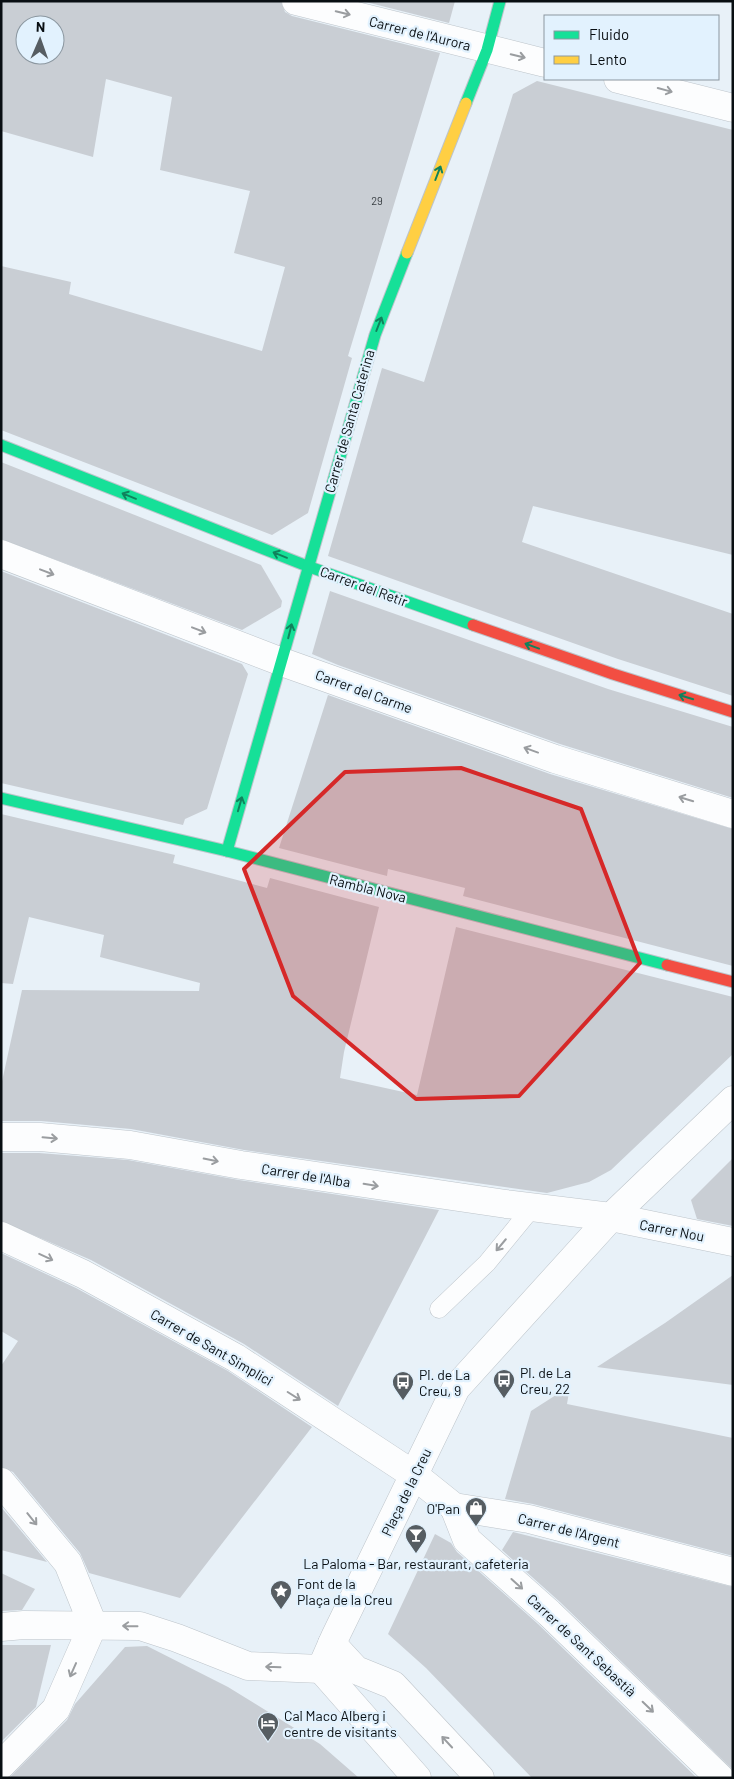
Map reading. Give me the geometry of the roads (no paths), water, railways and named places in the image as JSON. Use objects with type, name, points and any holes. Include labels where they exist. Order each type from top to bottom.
[{"type":"street","name":"Carrer de l'Aurora","points":[[296,1],[544,63]]},
{"type":"street","name":"Carrer de Santa Caterina","points":[[227,851],[282,662],[307,566],[375,335],[487,50],[500,1]]},
{"type":"street","points":[[622,80],[733,108]]},
{"type":"street","name":"Carrer del Retir","points":[[1,445],[307,566],[613,674],[733,712]]},
{"type":"street","name":"Carrer del Carme","points":[[1,554],[282,662],[555,759],[733,814]]},
{"type":"street","name":"Rambla Nova","points":[[1,798],[227,851],[733,982]]},
{"type":"street","name":"Plaça de la Creu","points":[[321,1669],[456,1388],[611,1217],[733,1100]]},
{"type":"street","name":"Carrer de l'Alba","points":[[1,1137],[40,1137],[130,1145],[250,1167],[532,1208],[611,1217]]},
{"type":"street","name":"Carrer Nou","points":[[611,1217],[733,1242]]},
{"type":"street","name":"Carrer de Sant Simplici","points":[[1,1236],[83,1274],[236,1358],[414,1475]]},
{"type":"street","name":"Carrer de l'Argent","points":[[414,1475],[454,1507],[529,1519],[733,1572]]},
{"type":"street","points":[[1,1482],[68,1563],[93,1625],[56,1709],[1,1765]]},
{"type":"street","name":"Carrer de Sant Sebastià","points":[[454,1507],[468,1540],[549,1612],[720,1778]]},
{"type":"street","points":[[1,1627],[140,1626],[178,1638],[248,1666],[321,1669],[416,1778]]},
{"type":"street","points":[[332,1644],[356,1670],[393,1685],[480,1778]]},
{"type":"lane","points":[[439,1310],[487,1263],[532,1208]]},
{"type":"place","name":"Pl. de La Creu, 22","points":[[504,1399]]},
{"type":"place","name":"Pl. de La Creu, 9","points":[[403,1401]]},
{"type":"place","name":"O'Pan","points":[[476,1527]]},
{"type":"place","name":"La Paloma - Bar, restaurant, cafeteria","points":[[416,1554]]},
{"type":"place","name":"Font de la Plaça de la Creu","points":[[281,1610]]},
{"type":"place","name":"Cal Maco Alberg i centre de visitants","points":[[268,1742]]}]
